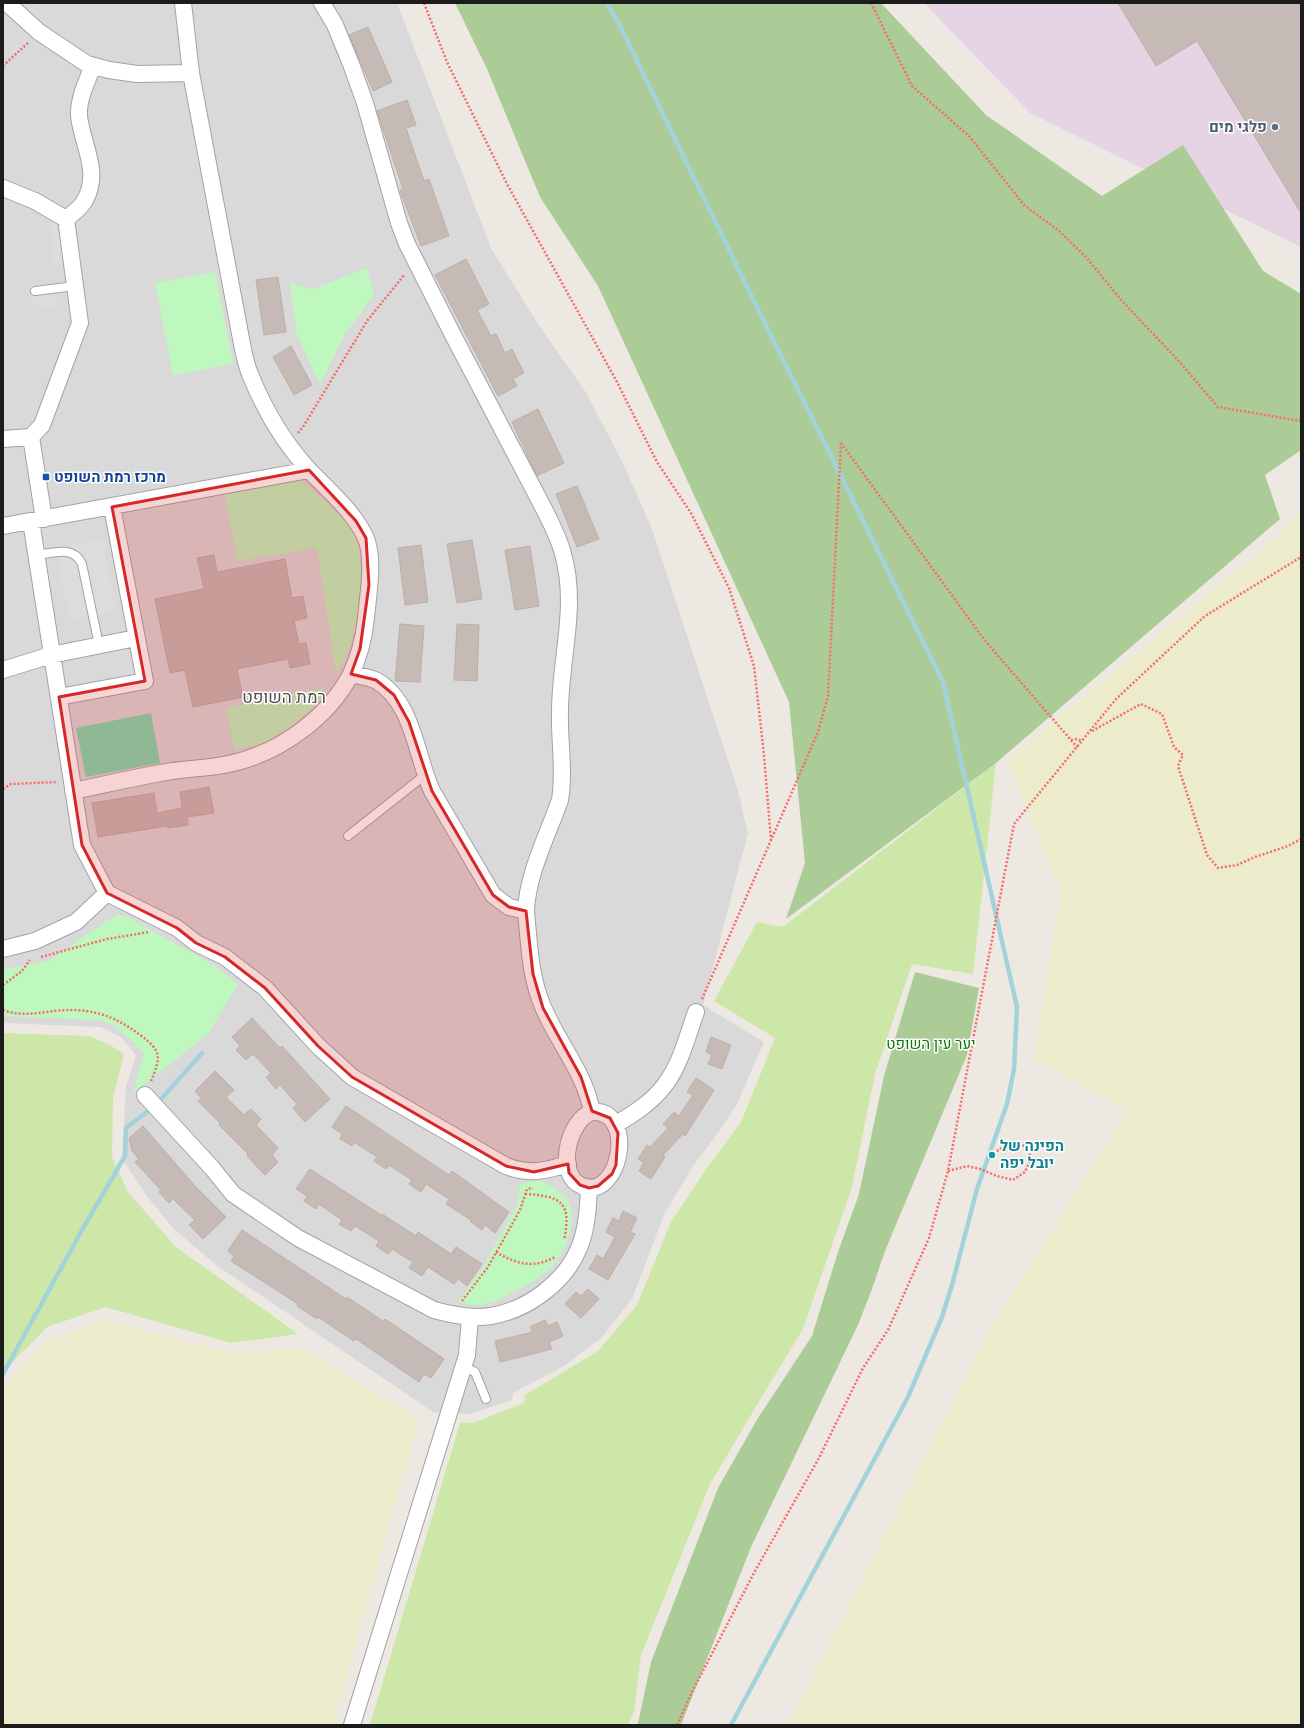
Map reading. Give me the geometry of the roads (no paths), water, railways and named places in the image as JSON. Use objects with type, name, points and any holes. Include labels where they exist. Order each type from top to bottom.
[{"type":"street","points":[[7,3],[39,32],[69,53],[92,66],[137,74],[191,73]]},
{"type":"street","points":[[73,786],[235,763],[260,754],[280,744],[318,717],[336,697],[351,674],[360,649],[365,622],[369,571],[369,557],[366,538],[346,508],[309,470],[288,444],[261,399],[249,373],[240,336],[191,73],[183,3]]},
{"type":"street","points":[[322,3],[335,25],[351,64],[365,103],[399,223],[415,262],[544,509],[557,536],[563,554],[567,574],[569,604],[560,713],[563,772],[562,788],[560,800],[533,872],[526,902],[526,911],[533,974],[537,992],[543,1008],[581,1077],[588,1095],[592,1112]]},
{"type":"street","points":[[66,220],[85,201],[91,183],[92,170],[79,116],[81,98],[92,66]]},
{"type":"street","points":[[3,188],[35,200],[66,220]]},
{"type":"street","points":[[3,439],[31,437],[42,425],[80,323],[66,220]]},
{"type":"street","points":[[31,437],[38,520],[36,555],[82,845],[107,893],[177,928],[196,943],[225,957],[265,988],[318,1046],[352,1077],[506,1166],[518,1171],[547,1171],[568,1164]]},
{"type":"street","points":[[3,526],[309,470]]},
{"type":"street","points":[[59,697],[145,681],[112,507]]},
{"type":"street","points":[[3,670],[51,655],[136,638]]},
{"type":"street","points":[[351,674],[376,680],[394,695],[403,707],[425,775],[440,804],[493,895],[509,907],[526,911]]},
{"type":"street","points":[[3,949],[35,941],[76,922],[89,912],[107,893]]},
{"type":"street","points":[[615,1125],[656,1096],[664,1086],[674,1071],[696,1012]]},
{"type":"street","points":[[145,1094],[212,1168],[233,1194],[298,1238],[434,1310],[452,1315],[470,1317],[491,1316],[510,1310],[528,1302],[556,1282],[570,1266],[579,1247],[586,1224],[589,1188]]},
{"type":"street","points":[[592,1112],[604,1113],[615,1125],[618,1133],[619,1144],[616,1164],[612,1174],[598,1186],[589,1188],[580,1185],[573,1180],[569,1173],[568,1164],[568,1151],[576,1125],[580,1119],[592,1112]]},
{"type":"street","points":[[352,1725],[464,1367],[469,1342],[470,1317]]},
{"type":"lane","points":[[35,291],[74,286]]},
{"type":"lane","points":[[36,555],[67,551],[79,557],[82,564],[99,645]]},
{"type":"lane","points":[[348,836],[425,775]]},
{"type":"lane","points":[[464,1367],[475,1372],[486,1399]]},
{"type":"waterway","points":[[607,3],[621,28],[753,299],[943,682],[1017,1007],[1014,1069],[1007,1104],[977,1189],[952,1285],[942,1317],[908,1397],[731,1725]]},
{"type":"waterway","points":[[3,1374],[82,1230],[125,1156],[126,1128],[155,1106],[202,1053]]},
{"type":"place","name":"פלגי מים","points":[[1275,127]]},
{"type":"place","name":"מרכז רמת השופט","points":[[46,477]]},
{"type":"place","name":"הפינה של יובל יפה","points":[[992,1155]]},
{"type":"district","name":"רמת השופט","points":[[284,697]]},
{"type":"park label","name":"יער עין השופט","points":[[931,1044]]}]
